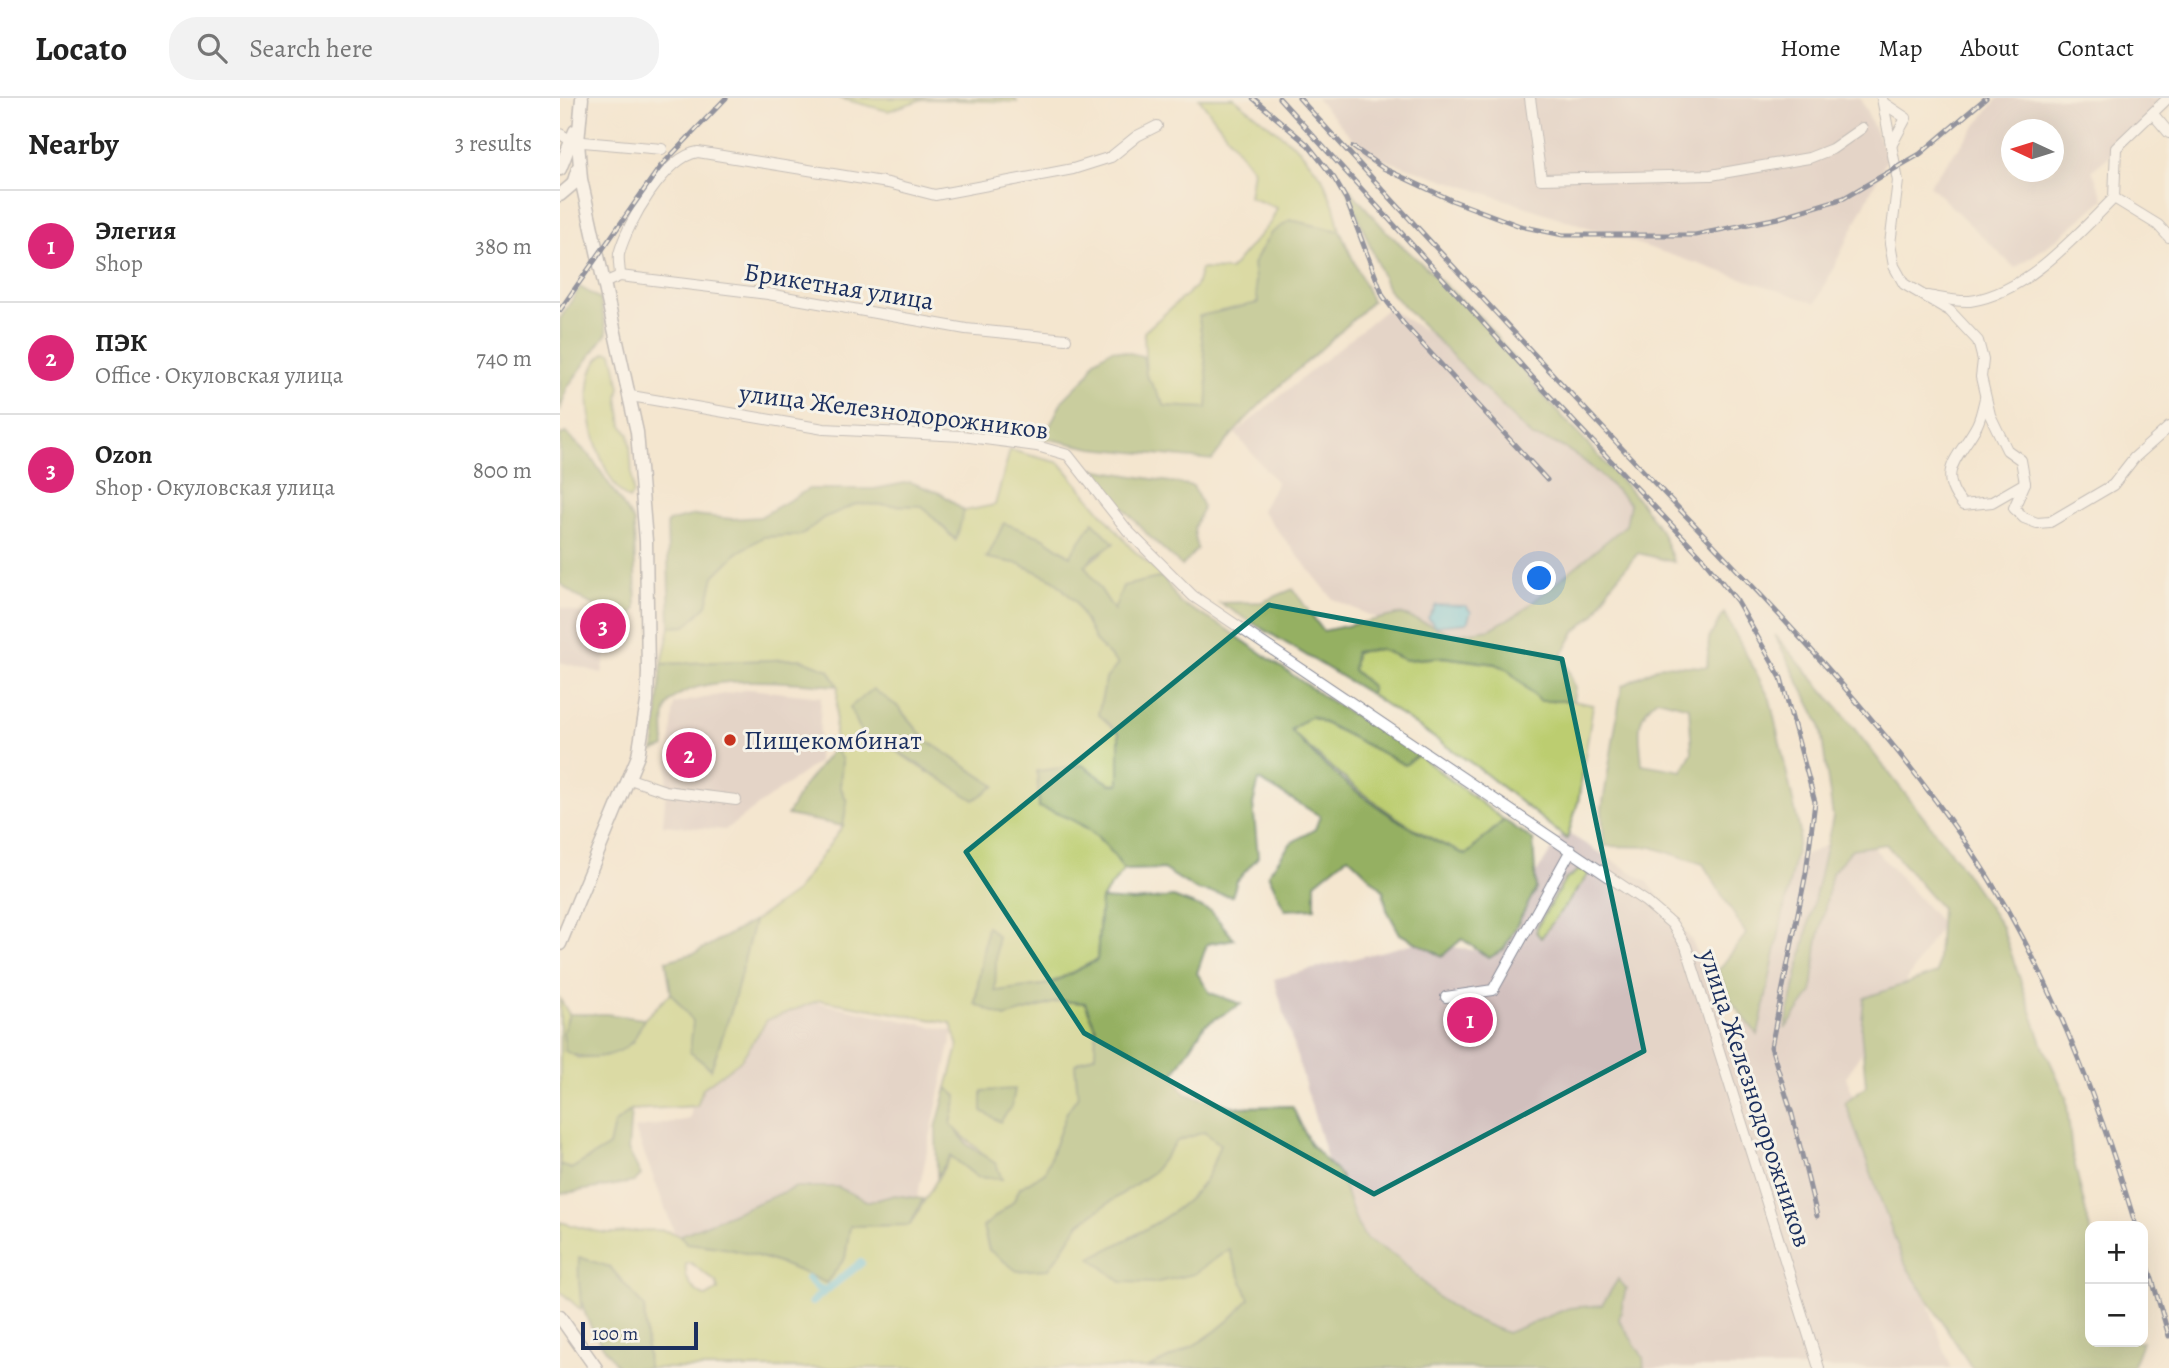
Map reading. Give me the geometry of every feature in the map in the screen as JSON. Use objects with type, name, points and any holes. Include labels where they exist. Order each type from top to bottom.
[{"type":"main road","points":[[560,169],[579,121],[582,98]]},
{"type":"main road","points":[[560,944],[630,779],[643,731],[648,672],[641,468],[631,396],[579,164],[570,139]]},
{"type":"main road","points":[[579,164],[560,197],[576,198],[589,212]]},
{"type":"main road","points":[[566,184],[585,195]]},
{"type":"main road","points":[[560,1317],[596,1368]]},
{"type":"street","points":[[1530,98],[1541,179],[1710,175],[1809,158],[1832,149],[1862,128]]},
{"type":"street","points":[[1919,295],[1968,301],[2001,293],[2038,267],[2114,198],[2116,148],[2168,98]]},
{"type":"street","points":[[1884,101],[1898,181],[1890,243],[1894,266],[1905,284],[1950,312],[1978,341],[1983,360],[1981,377],[1990,415],[2007,450],[2021,460],[2025,483],[2014,508]]},
{"type":"street","points":[[1884,101],[1906,118],[1891,146]]},
{"type":"street","points":[[2153,114],[2169,133]]},
{"type":"street","points":[[606,282],[620,276],[618,256],[635,216],[673,163],[685,154],[698,152],[888,183],[936,195],[1086,165],[1111,157],[1137,136],[1157,126]]},
{"type":"street","points":[[570,139],[662,149]]},
{"type":"street","points":[[2114,198],[2164,225],[2169,237]]},
{"type":"street","name":"Брикетная улица","points":[[620,276],[768,294],[966,329],[1066,339]]},
{"type":"street","points":[[1987,394],[1977,425],[1958,453],[1949,482],[1952,492],[1963,505],[1992,502],[2014,508],[2024,519],[2037,523],[2050,522],[2113,485],[2134,458],[2169,427]]},
{"type":"street","name":"улица Железнодорожников","points":[[631,396],[824,429],[962,436],[1037,446],[1068,455],[1128,531],[1193,596],[1645,901],[1672,924],[1686,946],[1819,1368]]},
{"type":"street","points":[[1992,502],[2025,483]]},
{"type":"street","points":[[630,779],[665,791],[736,800]]},
{"type":"street","points":[[1446,998],[1493,990],[1571,850]]},
{"type":"highlighted area","points":[[1269,605],[1562,659],[1644,1051],[1374,1194],[1084,1033],[966,852]]},
{"type":"shaded area","points":[[1316,98],[1860,98],[1888,157],[1816,303],[1367,154]]},
{"type":"shaded area","points":[[1998,98],[2169,98],[2169,107],[2092,170],[2104,199],[2056,240],[2015,268],[1929,185]]},
{"type":"shaded area","points":[[1388,308],[1554,410],[1651,513],[1477,663],[1333,599],[1261,510],[1277,483],[1235,433]]},
{"type":"shaded area","points":[[560,607],[612,623],[602,673],[560,662]]},
{"type":"shaded area","points":[[749,689],[821,697],[818,762],[725,830],[663,825],[674,704]]},
{"type":"shaded area","points":[[1857,829],[1942,924],[1846,1077],[1951,1368],[1557,1368],[1368,1297],[1274,979],[1419,942],[1485,952],[1564,831],[1648,882],[1692,941],[1738,1047],[1787,865]]},
{"type":"shaded area","points":[[738,986],[953,1031],[899,1282],[678,1242],[635,1129],[690,1119],[697,1074]]},
{"type":"green space","points":[[839,98],[1015,98],[1017,102],[923,99],[888,111]]},
{"type":"green space","points":[[1199,98],[1234,98],[1298,148],[1322,177],[1334,206],[1340,231],[1290,220],[1258,303],[1199,317],[1207,374],[1207,408],[1165,406],[1146,375],[1144,332],[1196,286],[1201,269],[1230,270],[1271,222],[1277,208],[1249,197],[1253,170]]},
{"type":"green space","points":[[1345,184],[1385,230],[1483,320],[1541,393],[1638,499],[1661,531],[1674,562],[1638,553],[1611,585],[1595,614],[1575,632],[1562,655],[1575,687],[1573,701],[1540,701],[1507,669],[1496,664],[1443,657],[1405,660],[1380,649],[1355,652],[1353,670],[1372,687],[1370,694],[1220,603],[1262,602],[1293,589],[1323,631],[1401,614],[1454,634],[1490,629],[1521,612],[1626,525],[1630,504],[1573,453],[1547,440],[1532,437],[1388,290]]},
{"type":"green space","points":[[1290,220],[1340,231],[1372,301],[1268,397],[1212,460],[1092,448],[1044,438],[1062,401],[1088,375],[1095,360],[1112,349],[1143,356],[1146,375],[1165,406],[1207,408],[1207,374],[1199,316],[1258,303],[1253,264],[1270,234]]},
{"type":"green space","points":[[580,287],[600,299],[607,333],[567,388],[560,411],[560,319]]},
{"type":"green space","points":[[607,352],[612,353],[620,387],[618,397],[622,425],[629,435],[633,494],[629,499],[618,489],[608,473],[592,428],[589,382],[595,364]]},
{"type":"green space","points":[[566,433],[591,457],[634,522],[636,609],[632,614],[593,605],[560,583],[560,435]]},
{"type":"green space","points":[[1010,450],[1060,463],[1131,548],[1163,577],[1123,586],[1114,610],[1085,566],[1114,543],[1071,556],[1044,538],[987,557],[1020,564],[1054,580],[1075,601],[1096,642],[1119,665],[1106,679],[1119,733],[1120,784],[1110,784],[1082,765],[1039,807],[1067,817],[1089,830],[1107,847],[1124,870],[1101,899],[1097,960],[1049,984],[995,992],[995,966],[987,927],[975,1004],[1005,1017],[1060,1001],[1085,1003],[1096,1029],[1095,1055],[1075,1064],[1078,1096],[1067,1112],[1045,1172],[1020,1188],[1013,1202],[983,1227],[989,1250],[1049,1269],[1080,1223],[1153,1172],[1177,1141],[1204,1132],[1220,1144],[1208,1175],[1199,1188],[1172,1213],[1092,1258],[1194,1274],[1229,1249],[1249,1299],[1227,1322],[1203,1340],[1148,1368],[648,1368],[644,1307],[610,1267],[579,1258],[581,1310],[560,1291],[560,1222],[608,1233],[650,1230],[671,1232],[687,1243],[758,1256],[826,1283],[845,1258],[850,1226],[910,1225],[951,1156],[977,1177],[1001,1179],[987,1157],[951,1124],[957,1096],[947,1088],[958,1047],[951,1023],[820,1000],[767,1020],[741,1060],[703,1088],[697,1106],[631,1110],[614,1124],[609,1146],[571,1169],[560,1164],[560,999],[569,1014],[563,1032],[565,1050],[578,1058],[604,1056],[632,1043],[644,1019],[671,993],[693,1021],[711,1069],[732,1008],[754,921],[795,892],[843,826],[847,802],[840,786],[842,760],[834,748],[838,686],[829,670],[800,659],[662,664],[670,627],[686,626],[707,605],[714,576],[737,553],[763,537],[802,535],[823,518],[856,504],[922,506],[955,540],[964,511],[995,505]],"holes":[[[897,706],[926,740],[995,786],[927,772],[883,742]],[[691,1263],[716,1282],[718,1290],[706,1297],[693,1288],[686,1270],[686,1264]]]},
{"type":"green space","points":[[1093,469],[1193,486],[1203,507],[1194,528],[1197,549],[1182,566],[1150,537],[1094,476]]},
{"type":"green space","points":[[910,482],[942,494],[964,511],[956,540],[922,506],[856,504],[823,518],[802,535],[763,537],[737,553],[714,576],[707,605],[686,626],[670,627],[667,522],[695,515],[732,519],[760,517],[809,489],[874,489]]},
{"type":"green space","points":[[1093,522],[1114,543],[1094,556],[1085,566],[1114,610],[1123,586],[1163,577],[1179,602],[1225,628],[1327,699],[1418,755],[1405,765],[1311,716],[1291,730],[1328,768],[1371,802],[1418,832],[1466,855],[1504,820],[1533,840],[1536,889],[1504,949],[1489,958],[1462,939],[1442,956],[1400,934],[1387,910],[1383,890],[1348,856],[1315,883],[1315,908],[1285,910],[1268,874],[1291,843],[1315,829],[1320,816],[1259,780],[1253,804],[1258,857],[1237,881],[1232,896],[1197,890],[1163,869],[1124,870],[1107,846],[1089,830],[1067,817],[1039,807],[1037,771],[1082,765],[1110,784],[1119,784],[1119,733],[1098,714],[1106,679],[1118,664],[1096,642],[1075,601],[1054,580],[1020,564],[987,558],[1004,523],[1044,538],[1070,556]]},
{"type":"green space","points":[[1724,613],[1770,699],[1800,832],[1758,1035],[1733,1004],[1718,971],[1746,934],[1703,864],[1652,847],[1604,846],[1602,809],[1622,686],[1662,665],[1707,667],[1709,638]],"holes":[[[1657,699],[1689,707],[1692,752],[1682,771],[1642,764],[1640,728],[1649,706]]]},
{"type":"green space","points":[[1775,635],[1838,708],[1954,856],[2002,927],[2043,1046],[2066,1096],[2072,1153],[2088,1221],[2085,1221],[2085,1347],[2140,1347],[2132,1368],[1972,1368],[1903,1261],[1845,1102],[1866,1086],[1861,1030],[1864,998],[1937,973],[1941,908],[1886,844],[1852,849],[1832,873],[1817,945],[1812,992],[1785,1029],[1833,817],[1820,724]]},
{"type":"green space","points":[[1380,649],[1405,660],[1443,657],[1496,664],[1507,669],[1540,701],[1573,701],[1593,705],[1578,802],[1567,839],[1477,767],[1370,694],[1372,687],[1353,670],[1355,652]]},
{"type":"green space","points":[[800,659],[829,670],[838,686],[752,681],[706,685],[687,691],[669,704],[664,722],[665,747],[654,751],[662,664]]},
{"type":"green space","points":[[873,689],[897,706],[926,740],[995,786],[974,800],[883,742],[863,736],[850,707]]},
{"type":"green space","points":[[1311,716],[1404,764],[1418,755],[1504,820],[1466,855],[1441,844],[1373,801],[1291,731]]},
{"type":"green space","points":[[834,748],[842,760],[840,786],[847,802],[843,826],[787,815],[803,787]]},
{"type":"green space","points":[[1580,869],[1590,872],[1541,938],[1536,932],[1537,927],[1565,880]]},
{"type":"green space","points":[[1173,897],[1211,911],[1234,939],[1207,944],[1197,973],[1210,993],[1241,1004],[1205,1025],[1173,1075],[1185,1094],[1235,1107],[1292,1106],[1310,1144],[1340,1175],[1357,1224],[1366,1239],[1399,1258],[1436,1296],[1465,1316],[1507,1333],[1569,1308],[1602,1305],[1618,1279],[1626,1288],[1619,1320],[1643,1357],[1644,1368],[1148,1368],[1203,1340],[1227,1322],[1249,1299],[1229,1249],[1194,1274],[1154,1283],[1121,1282],[1091,1258],[1172,1213],[1199,1188],[1210,1171],[1220,1144],[1204,1132],[1177,1141],[1153,1172],[1080,1223],[1049,1269],[1017,1271],[989,1250],[983,1227],[1013,1202],[1020,1188],[1045,1172],[1067,1112],[1078,1096],[1075,1064],[1095,1055],[1096,1029],[1085,1003],[1060,1001],[1005,1017],[975,1004],[987,926],[997,936],[995,991],[1050,984],[1097,960],[1101,899],[1133,901]]},
{"type":"green space","points":[[754,921],[732,1008],[711,1069],[690,1052],[693,1021],[671,993],[666,961],[695,953]]},
{"type":"green space","points":[[569,1014],[606,1014],[644,1019],[635,1038],[627,1046],[610,1054],[591,1057],[565,1051],[563,1032]]},
{"type":"green space","points":[[947,1088],[957,1096],[951,1124],[968,1145],[996,1164],[1002,1179],[977,1177],[951,1156],[937,1176],[936,1128]]},
{"type":"green space","points":[[1015,1089],[1012,1106],[1000,1122],[982,1111],[982,1091]]},
{"type":"green space","points":[[631,1110],[628,1150],[641,1175],[634,1182],[560,1194],[560,1164],[571,1169],[609,1146],[614,1124]]},
{"type":"green space","points":[[796,1187],[838,1187],[869,1202],[895,1195],[923,1199],[910,1225],[850,1226],[845,1258],[826,1283],[758,1256],[686,1243],[681,1235]]},
{"type":"green space","points":[[579,1257],[610,1267],[644,1307],[648,1368],[619,1368],[600,1342],[582,1305]]},
{"type":"water","points":[[1436,605],[1466,606],[1471,612],[1467,623],[1435,626],[1428,618]]},
{"type":"waterway","points":[[808,1279],[825,1291],[861,1263]]},
{"type":"waterway","points":[[812,1302],[825,1291]]},
{"type":"railway","points":[[560,310],[660,167],[726,98]]},
{"type":"railway","points":[[1253,98],[1308,145],[1334,178],[1346,199],[1383,296],[1403,323],[1547,480]]},
{"type":"railway","points":[[1279,98],[1544,390],[1700,555],[1737,601],[1781,678],[1815,802],[1806,873],[1771,1047],[1792,1114],[1817,1216]]},
{"type":"railway","points":[[1299,98],[1816,656],[1857,702],[1934,799],[1998,893],[2046,984],[2086,1079],[2134,1221]]},
{"type":"railway","points":[[1353,147],[1383,168],[1451,200],[1520,226],[1563,235],[1695,235],[1778,218],[1844,198],[1920,154],[1986,98]]},
{"type":"railway","points":[[2148,1266],[2169,1336]]},
{"type":"place","name":"Ozon","points":[[603,626]]},
{"type":"place","name":"Пищекомбинат","points":[[730,740]]},
{"type":"place","name":"ПЭК","points":[[689,755]]},
{"type":"place","name":"Элегия","points":[[1470,1020]]}]
